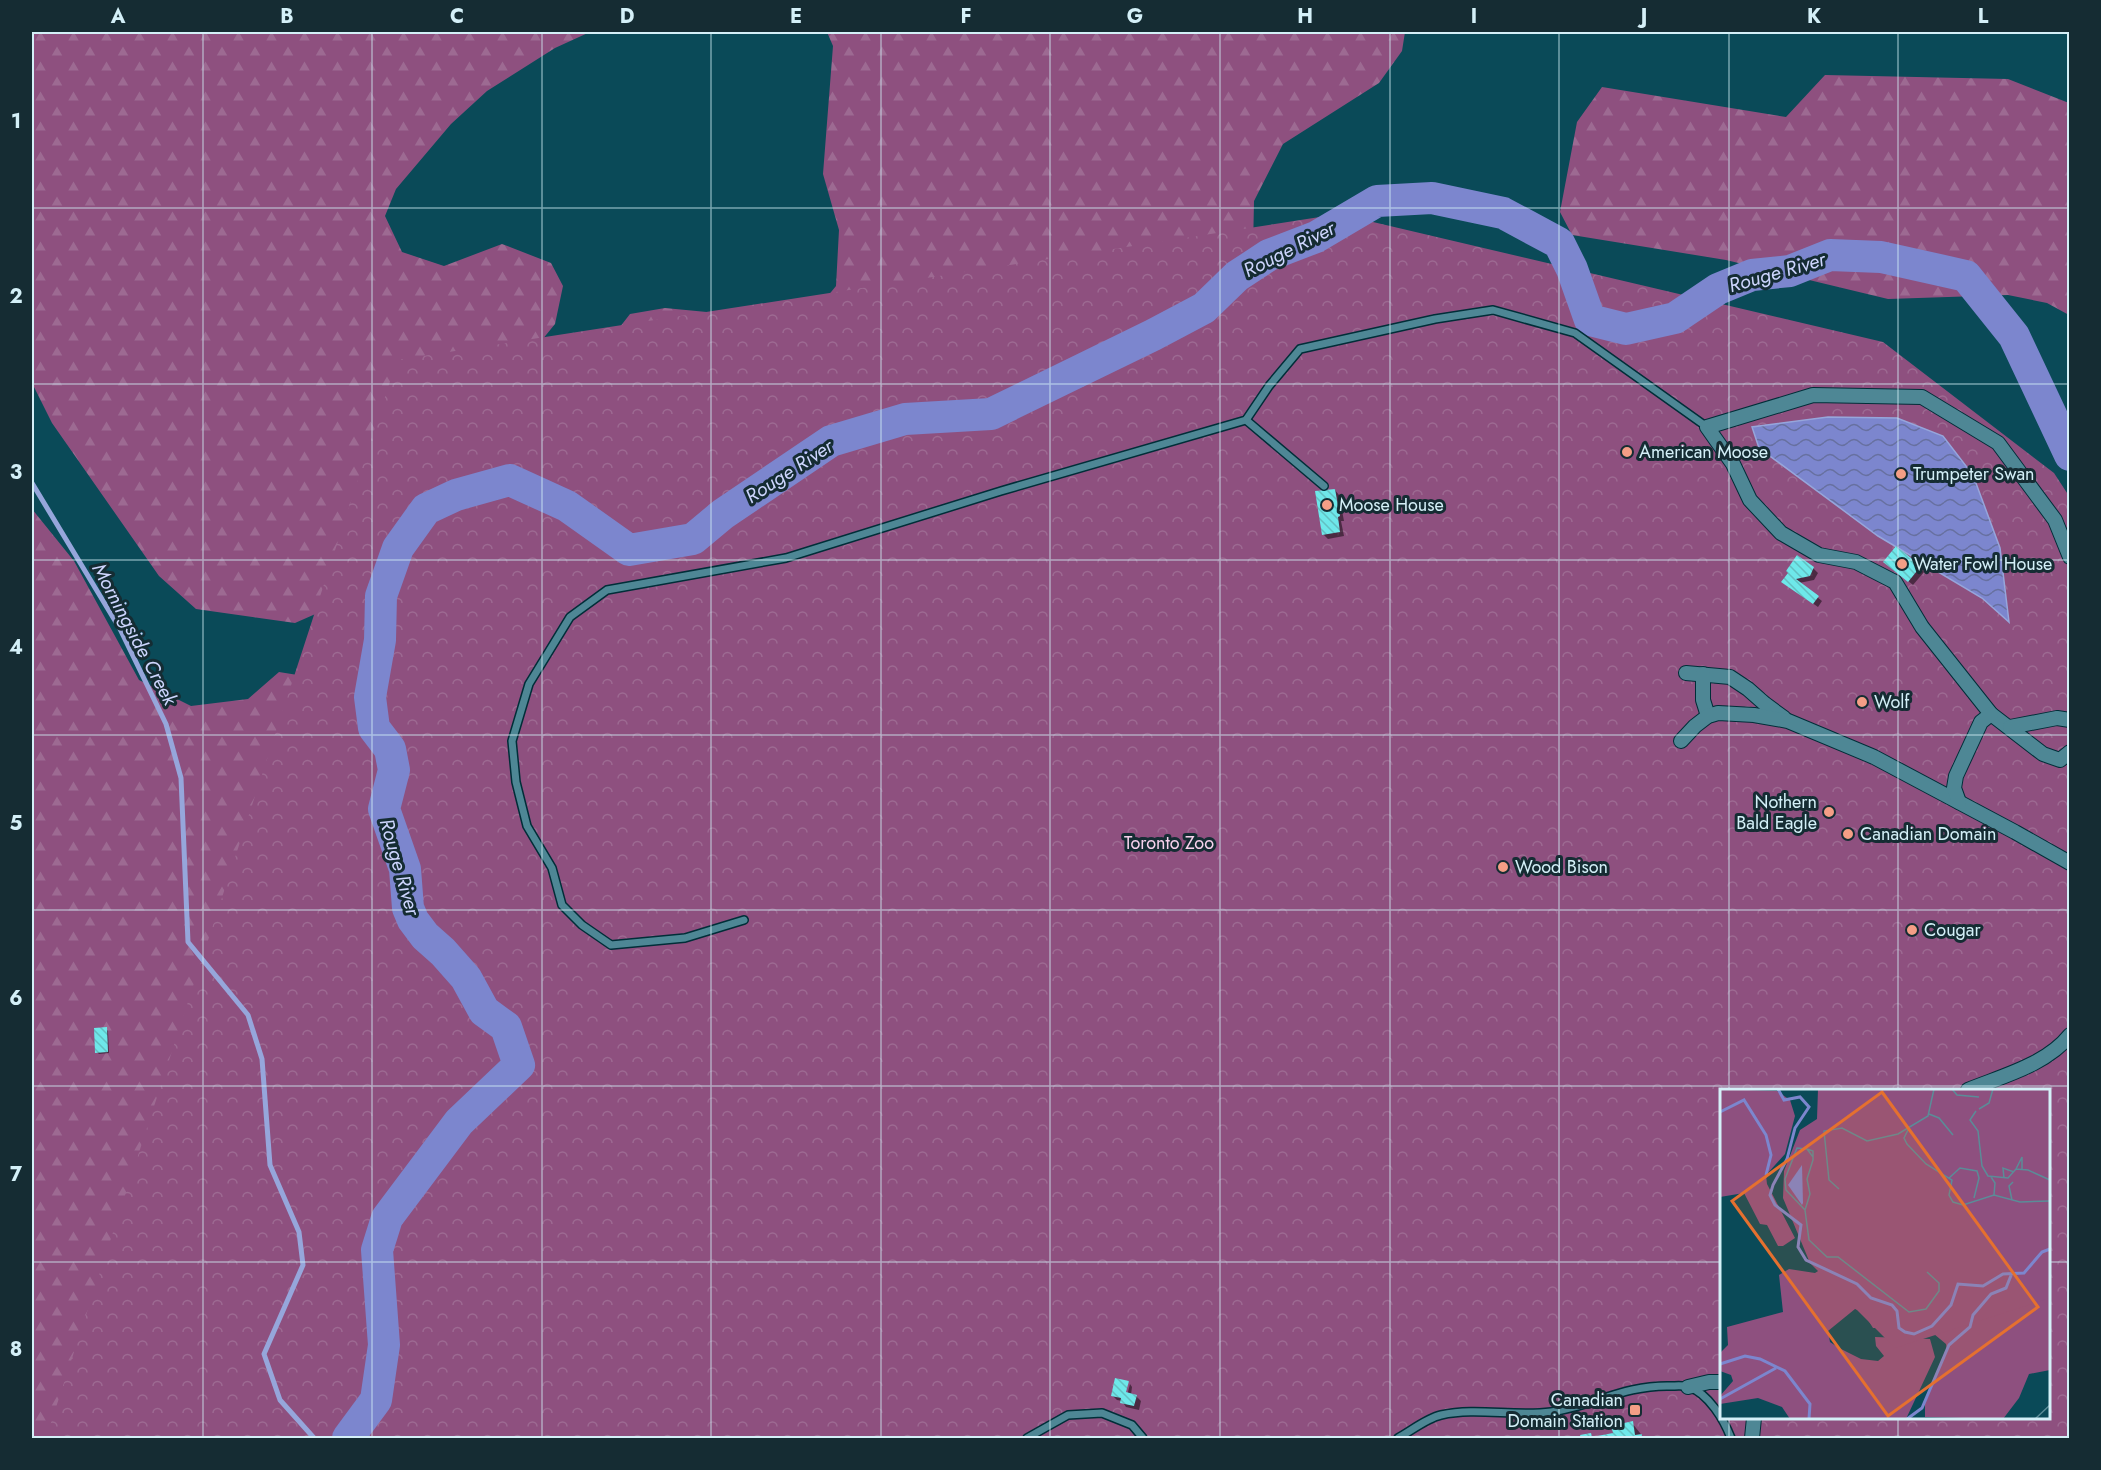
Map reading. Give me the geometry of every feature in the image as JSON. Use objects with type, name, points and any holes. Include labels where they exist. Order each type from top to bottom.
[{"type":"street","points":[[2070,557],[2055,520],[1998,443],[1922,398],[1813,395],[1707,427],[1733,464],[1749,500],[1781,533],[1820,555],[1856,562],[1895,582],[1922,627],[1991,714],[2043,754],[2060,760],[2070,752]]},
{"type":"street","points":[[1686,673],[1730,677],[1788,721]]},
{"type":"street","points":[[1703,674],[1703,700],[1708,716]]},
{"type":"street","points":[[1681,741],[1708,716],[1718,713],[1754,715],[1788,721],[1874,757],[2070,863]]},
{"type":"street","points":[[1959,802],[1954,788],[1956,776],[1981,722],[1991,714]]},
{"type":"street","points":[[2010,727],[2057,718],[2070,720]]},
{"type":"street","points":[[1970,1089],[2023,1068],[2060,1047],[2070,1035]]},
{"type":"street","points":[[1688,1387],[1720,1382]]},
{"type":"street","points":[[1752,1438],[1754,1419]]},
{"type":"lane","points":[[744,920],[685,938],[611,945],[582,925],[562,905],[552,868],[527,826],[516,782],[512,741],[528,684],[570,617],[608,590],[786,558],[1001,491],[1246,420],[1269,386],[1300,350],[1435,319],[1493,310],[1575,333],[1707,427]]},
{"type":"lane","points":[[1246,420],[1324,486]]},
{"type":"lane","points":[[1398,1438],[1437,1415],[1463,1410],[1504,1413],[1550,1412],[1582,1405],[1622,1391],[1652,1386],[1688,1387],[1703,1397],[1720,1416]]},
{"type":"lane","points":[[1027,1438],[1068,1415],[1102,1413],[1132,1425],[1143,1438]]},
{"type":"lane","points":[[1722,1419],[1731,1438]]},
{"type":"green space","points":[[32,32],[590,32],[555,48],[487,91],[451,124],[396,189],[385,216],[402,252],[444,266],[502,244],[551,263],[563,286],[555,324],[329,608],[295,623],[196,609],[159,576],[52,423],[32,383]]},
{"type":"green space","points":[[827,32],[1405,32],[1402,51],[1379,83],[1283,144],[1254,201],[1252,299],[585,372],[630,314],[665,308],[780,319],[818,308],[836,286],[839,230],[823,174],[833,46]]},
{"type":"green space","points":[[1825,75],[2008,79],[2069,103],[2069,315],[2047,303],[2008,295],[1888,299],[1726,260],[1572,235],[1560,212],[1577,122],[1602,87],[1786,117]]},
{"type":"green space","name":"Toronto Zoo","points":[[1339,214],[1883,342],[2054,473],[2069,496],[2069,1438],[46,1438],[397,360]]},
{"type":"green space","points":[[32,509],[74,561],[139,680],[191,706],[248,699],[279,672],[310,677],[308,1438],[32,1438]]},
{"type":"water","points":[[1828,417],[1897,418],[1943,436],[1973,475],[2000,548],[2009,622],[1982,598],[1878,536],[1759,448],[1752,427]]},
{"type":"building","name":"Moose House","points":[[1335,489],[1340,516],[1338,517],[1340,532],[1322,535],[1315,491]]},
{"type":"building","name":"Water Fowl House","points":[[1896,546],[1921,566],[1908,582],[1883,562]]},
{"type":"building","points":[[1797,555],[1814,567],[1810,576],[1796,579],[1819,596],[1813,604],[1781,582]]},
{"type":"building","points":[[107,1027],[108,1052],[95,1053],[94,1028]]},
{"type":"building","points":[[1115,1378],[1129,1381],[1126,1392],[1137,1395],[1134,1406],[1120,1403],[1121,1398],[1111,1396]]},
{"type":"building","points":[[1633,1421],[1635,1435],[1642,1434],[1642,1438],[1580,1438],[1580,1435],[1591,1433],[1592,1437],[1613,1433],[1611,1426]]},
{"type":"waterway","name":"Rouge River","points":[[348,1438],[376,1400],[384,1345],[377,1250],[387,1218],[459,1122],[519,1065],[506,1027],[484,1011],[466,978],[425,936],[413,920],[408,908],[405,869],[384,809],[394,770],[390,749],[374,728],[370,697],[380,640],[381,596],[398,548],[426,509],[456,495],[510,480],[567,506],[629,550],[693,539],[723,514],[831,441],[905,419],[991,414],[1204,308],[1237,276],[1269,255],[1316,237],[1377,201],[1432,198],[1503,213],[1559,243],[1572,269],[1590,320],[1626,329],[1675,318],[1718,289],[1752,275],[1790,271],[1830,255],[1881,257],[1966,276],[2014,336],[2070,455]]},
{"type":"waterway","name":"Morningside Creek","points":[[32,483],[120,629],[166,724],[181,778],[188,942],[248,1015],[262,1059],[270,1165],[299,1232],[303,1265],[264,1354],[280,1400],[314,1438]]},
{"type":"place","name":"American Moose","points":[[1627,452]]},
{"type":"place","name":"Trumpeter Swan","points":[[1901,474]]},
{"type":"place","name":"Moose House","points":[[1327,505]]},
{"type":"place","name":"Water Fowl House","points":[[1902,564]]},
{"type":"place","name":"Wolf","points":[[1862,702]]},
{"type":"place","name":"Nothern Bald Eagle","points":[[1829,812]]},
{"type":"place","name":"Canadian Domain","points":[[1848,834]]},
{"type":"place","name":"Wood Bison","points":[[1503,867]]},
{"type":"place","name":"Cougar","points":[[1912,930]]},
{"type":"place","name":"Canadian Domain Station","points":[[1635,1410]]}]
